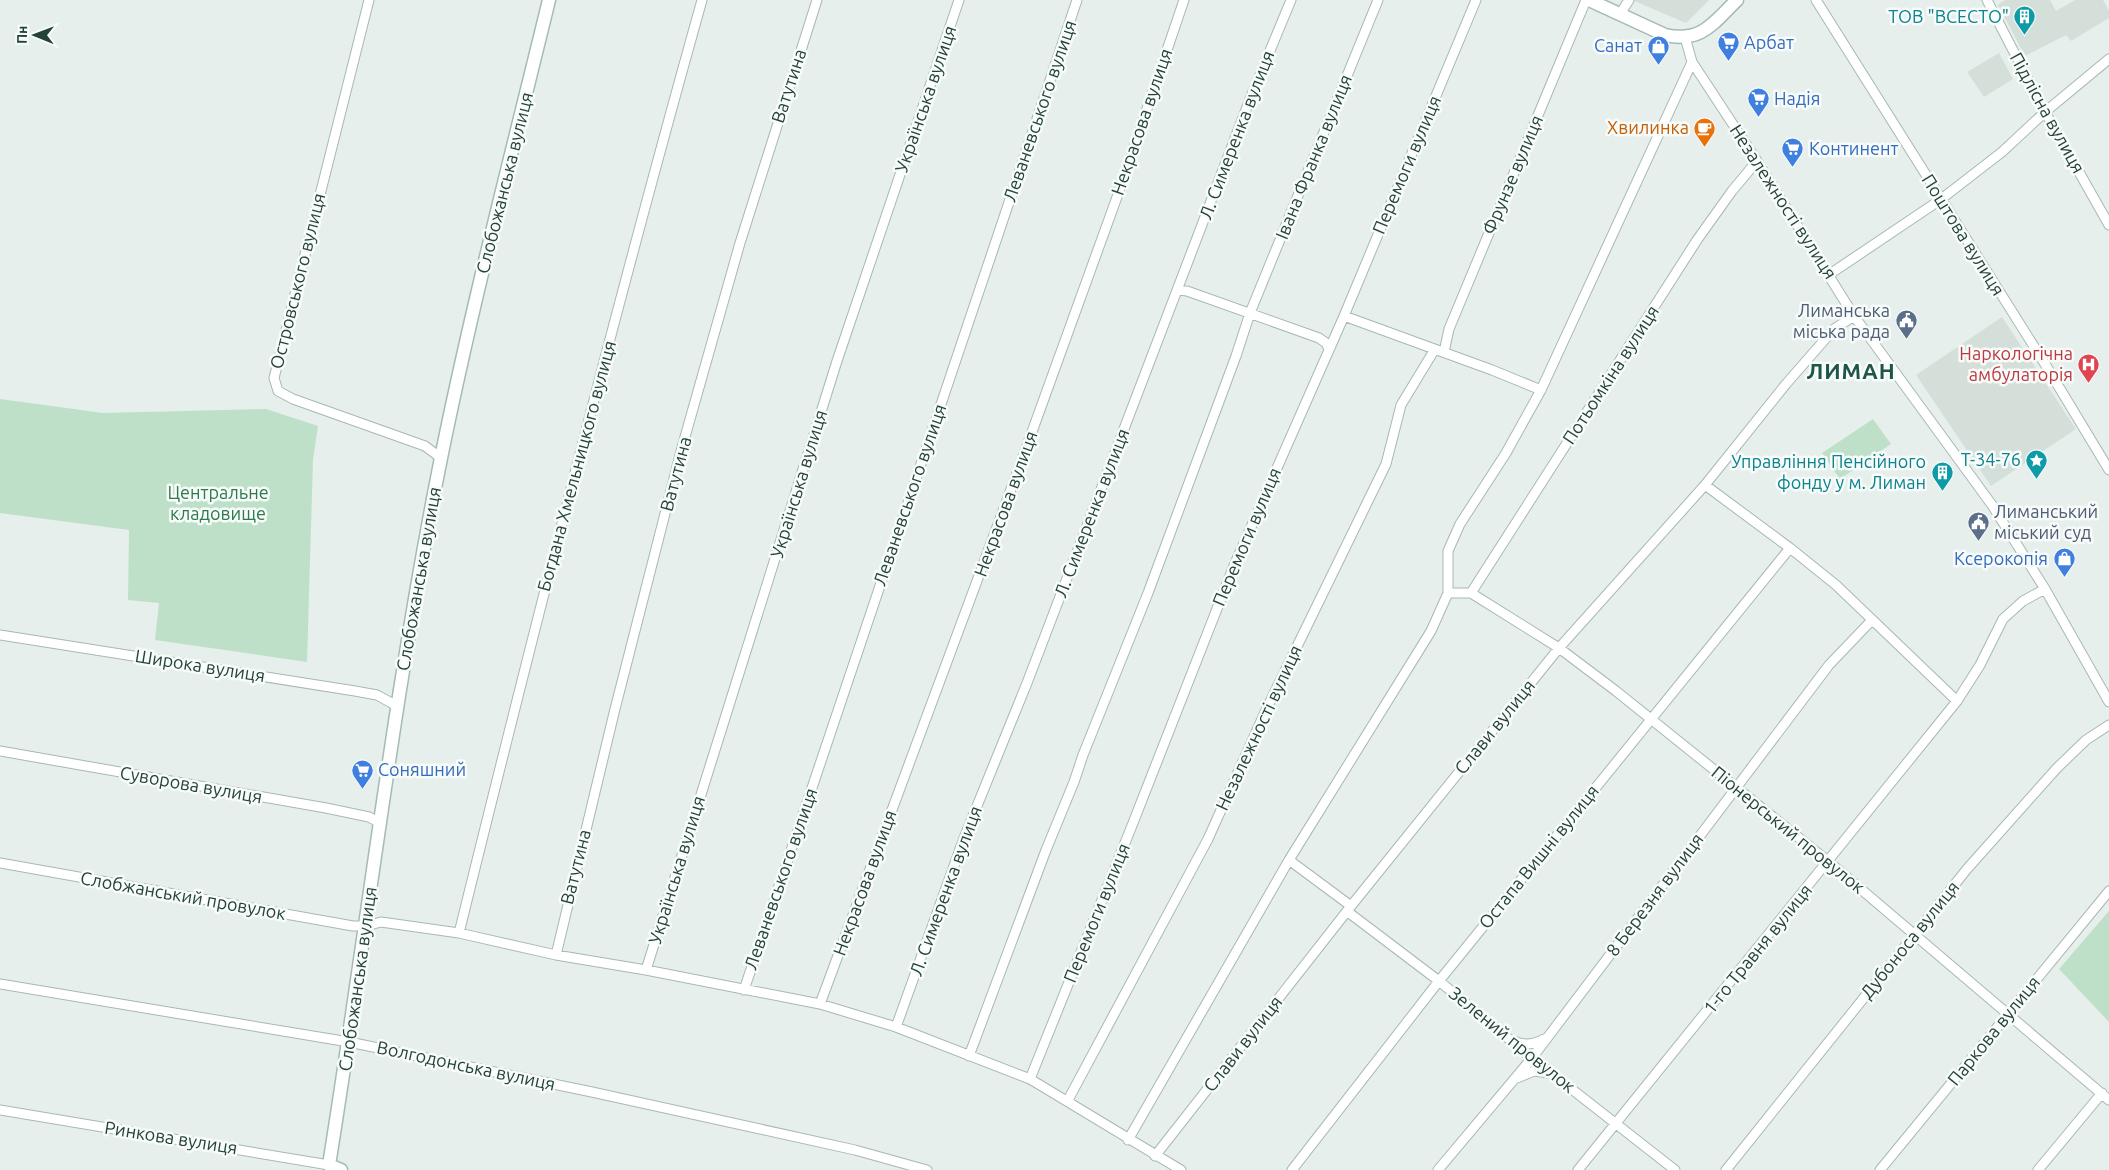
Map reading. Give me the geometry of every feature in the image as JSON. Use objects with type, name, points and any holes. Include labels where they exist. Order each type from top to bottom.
[{"type":"main road","name":"Слобожанська вулиця","points":[[329,1165],[349,1042],[397,706],[441,458],[549,0]]},
{"type":"main road","points":[[1588,0],[1664,35],[1685,37],[1702,33],[1737,0]]},
{"type":"main road","name":"Ринкова вулиця","points":[[329,1165],[341,1170]]},
{"type":"street","name":"Островського вулиця","points":[[369,0],[274,378],[278,391],[293,400],[425,446],[441,458]]},
{"type":"street","name":"Богдана Хмельницкого вулиця","points":[[459,933],[612,330],[702,0]]},
{"type":"street","name":"Ватутина","points":[[556,955],[614,713],[681,451],[740,243],[818,0]]},
{"type":"street","name":"Українська вулиця","points":[[646,970],[837,361],[960,0]]},
{"type":"street","name":"Леваневського вулиця","points":[[744,990],[1077,0]]},
{"type":"street","name":"Некрасова вулиця","points":[[820,1004],[1024,456],[1117,197],[1184,0]]},
{"type":"street","name":"Л. Симеренка вулиця","points":[[896,1027],[964,838],[1027,683],[1250,99],[1291,0]]},
{"type":"street","name":"Івана Франка вулиця","points":[[969,1056],[1042,859],[1148,593],[1236,356],[1250,313],[1378,0]]},
{"type":"street","name":"Перемоги вулиця","points":[[1030,1079],[1137,814],[1232,568],[1344,316],[1476,0]]},
{"type":"street","name":"Фрунзе вулиця","points":[[1439,351],[1588,0]]},
{"type":"street","points":[[1620,14],[1628,0]]},
{"type":"street","name":"Поштова вулиця","points":[[1816,0],[1940,200],[2045,364],[2109,470]]},
{"type":"street","name":"Підлісна вулиця","points":[[1987,0],[2045,112],[2109,225]]},
{"type":"street","name":"Незалежності вулиця","points":[[1685,37],[1692,62],[1830,274],[1854,316],[1992,505],[2045,589],[2109,702]]},
{"type":"street","points":[[1830,274],[1940,200],[2002,152],[2045,112],[2109,59]]},
{"type":"street","points":[[1128,1140],[1289,860],[1431,632],[1448,592],[1448,551],[1460,524],[1506,453],[1541,390],[1692,62]]},
{"type":"street","name":"Потьомкіна вулиця","points":[[1471,593],[1697,240],[1757,160]]},
{"type":"street","points":[[1178,290],[1187,291],[1319,338],[1329,348]]},
{"type":"street","points":[[1344,316],[1541,390]]},
{"type":"street","name":"Слави вулиця","points":[[1155,1156],[1559,648],[1705,485],[1786,384],[1834,329],[1854,316]]},
{"type":"street","name":"Незалежності вулиця","points":[[1068,1100],[1208,838],[1266,710],[1386,464],[1401,405],[1439,351]]},
{"type":"street","points":[[1705,485],[1836,585],[1958,701]]},
{"type":"street","name":"Остапа Вишні вулиця","points":[[1292,1170],[1439,981],[1650,718],[1790,548]]},
{"type":"street","name":"1-го Травня вулиця","points":[[1578,1170],[1958,701],[1980,665],[2003,620],[2023,601],[2045,589]]},
{"type":"street","name":"Піонерський провулок","points":[[1448,592],[1471,593],[1559,648],[1650,718],[1828,862],[2109,1100]]},
{"type":"street","name":"8 Березня вулиця","points":[[1438,1170],[1532,1058],[1829,665],[1872,620]]},
{"type":"street","name":"Широка вулиця","points":[[0,635],[355,691],[377,695],[397,706]]},
{"type":"street","name":"Дубоноса вулиця","points":[[1726,1170],[1967,869],[2057,768],[2086,740],[2109,725]]},
{"type":"street","name":"Суворова вулиця","points":[[0,751],[326,808],[369,817],[380,823]]},
{"type":"street","name":"Зелений провулок","points":[[1289,860],[1532,1058],[1675,1170]]},
{"type":"street","name":"Слобжанський провулок","points":[[0,863],[353,926],[366,926],[381,922],[459,933],[556,955],[646,970],[820,1004],[896,1027],[1030,1079],[1068,1100],[1128,1140],[1181,1170]]},
{"type":"street","name":"Паркова вулиця","points":[[1880,1170],[2109,891]]},
{"type":"street","name":"Волгодонська вулиця","points":[[0,984],[349,1042],[592,1092],[836,1146],[927,1170]]},
{"type":"street","points":[[1510,1039],[1518,1044],[1530,1044],[1548,1036]]},
{"type":"street","points":[[1512,1081],[1534,1071],[1553,1074]]},
{"type":"street","points":[[2038,1170],[2102,1093]]},
{"type":"street","name":"Ринкова вулиця","points":[[0,1110],[329,1165]]},
{"type":"shaded area","points":[[1632,0],[1709,0],[1686,23]]},
{"type":"shaded area","points":[[2005,0],[2050,0],[2056,11],[2075,0],[2103,0],[2109,11],[2109,18],[2071,41],[2066,35],[2025,56],[1998,5]]},
{"type":"shaded area","points":[[1999,53],[2013,79],[1984,97],[1967,72]]},
{"type":"shaded area","points":[[2002,317],[2076,429],[1991,486],[1916,375]]},
{"type":"green space","name":"Центральне кладовище","points":[[0,399],[103,413],[266,409],[318,426],[313,460],[307,662],[155,640],[159,603],[128,600],[129,530],[0,513]]},
{"type":"green space","points":[[1873,419],[1891,444],[1840,479],[1822,453]]},
{"type":"green space","points":[[2109,911],[2109,1022],[2059,969]]},
{"type":"place","name":"ТОВ \"ВСЕСТО\"","points":[[2025,36]]},
{"type":"place","name":"Арбат","points":[[1728,62]]},
{"type":"place","name":"Санат","points":[[1658,65]]},
{"type":"place","name":"Надiя","points":[[1758,118]]},
{"type":"place","name":"Хвилинка","points":[[1705,147]]},
{"type":"place","name":"Континент","points":[[1793,168]]},
{"type":"place","name":"Лиманська міська рада","points":[[1906,340]]},
{"type":"place","name":"Наркологічна амбулаторія","points":[[2089,383]]},
{"type":"place","name":"Т-34-76","points":[[2037,479]]},
{"type":"place","name":"Управління Пенсійного фонду у м. Лиман","points":[[1942,491]]},
{"type":"place","name":"Лиманський міський суд","points":[[1978,541]]},
{"type":"place","name":"Ксерокопія","points":[[2064,578]]},
{"type":"place","name":"Соняшний","points":[[362,789]]},
{"type":"district","name":"ЛИМАН","points":[[1851,371]]}]
